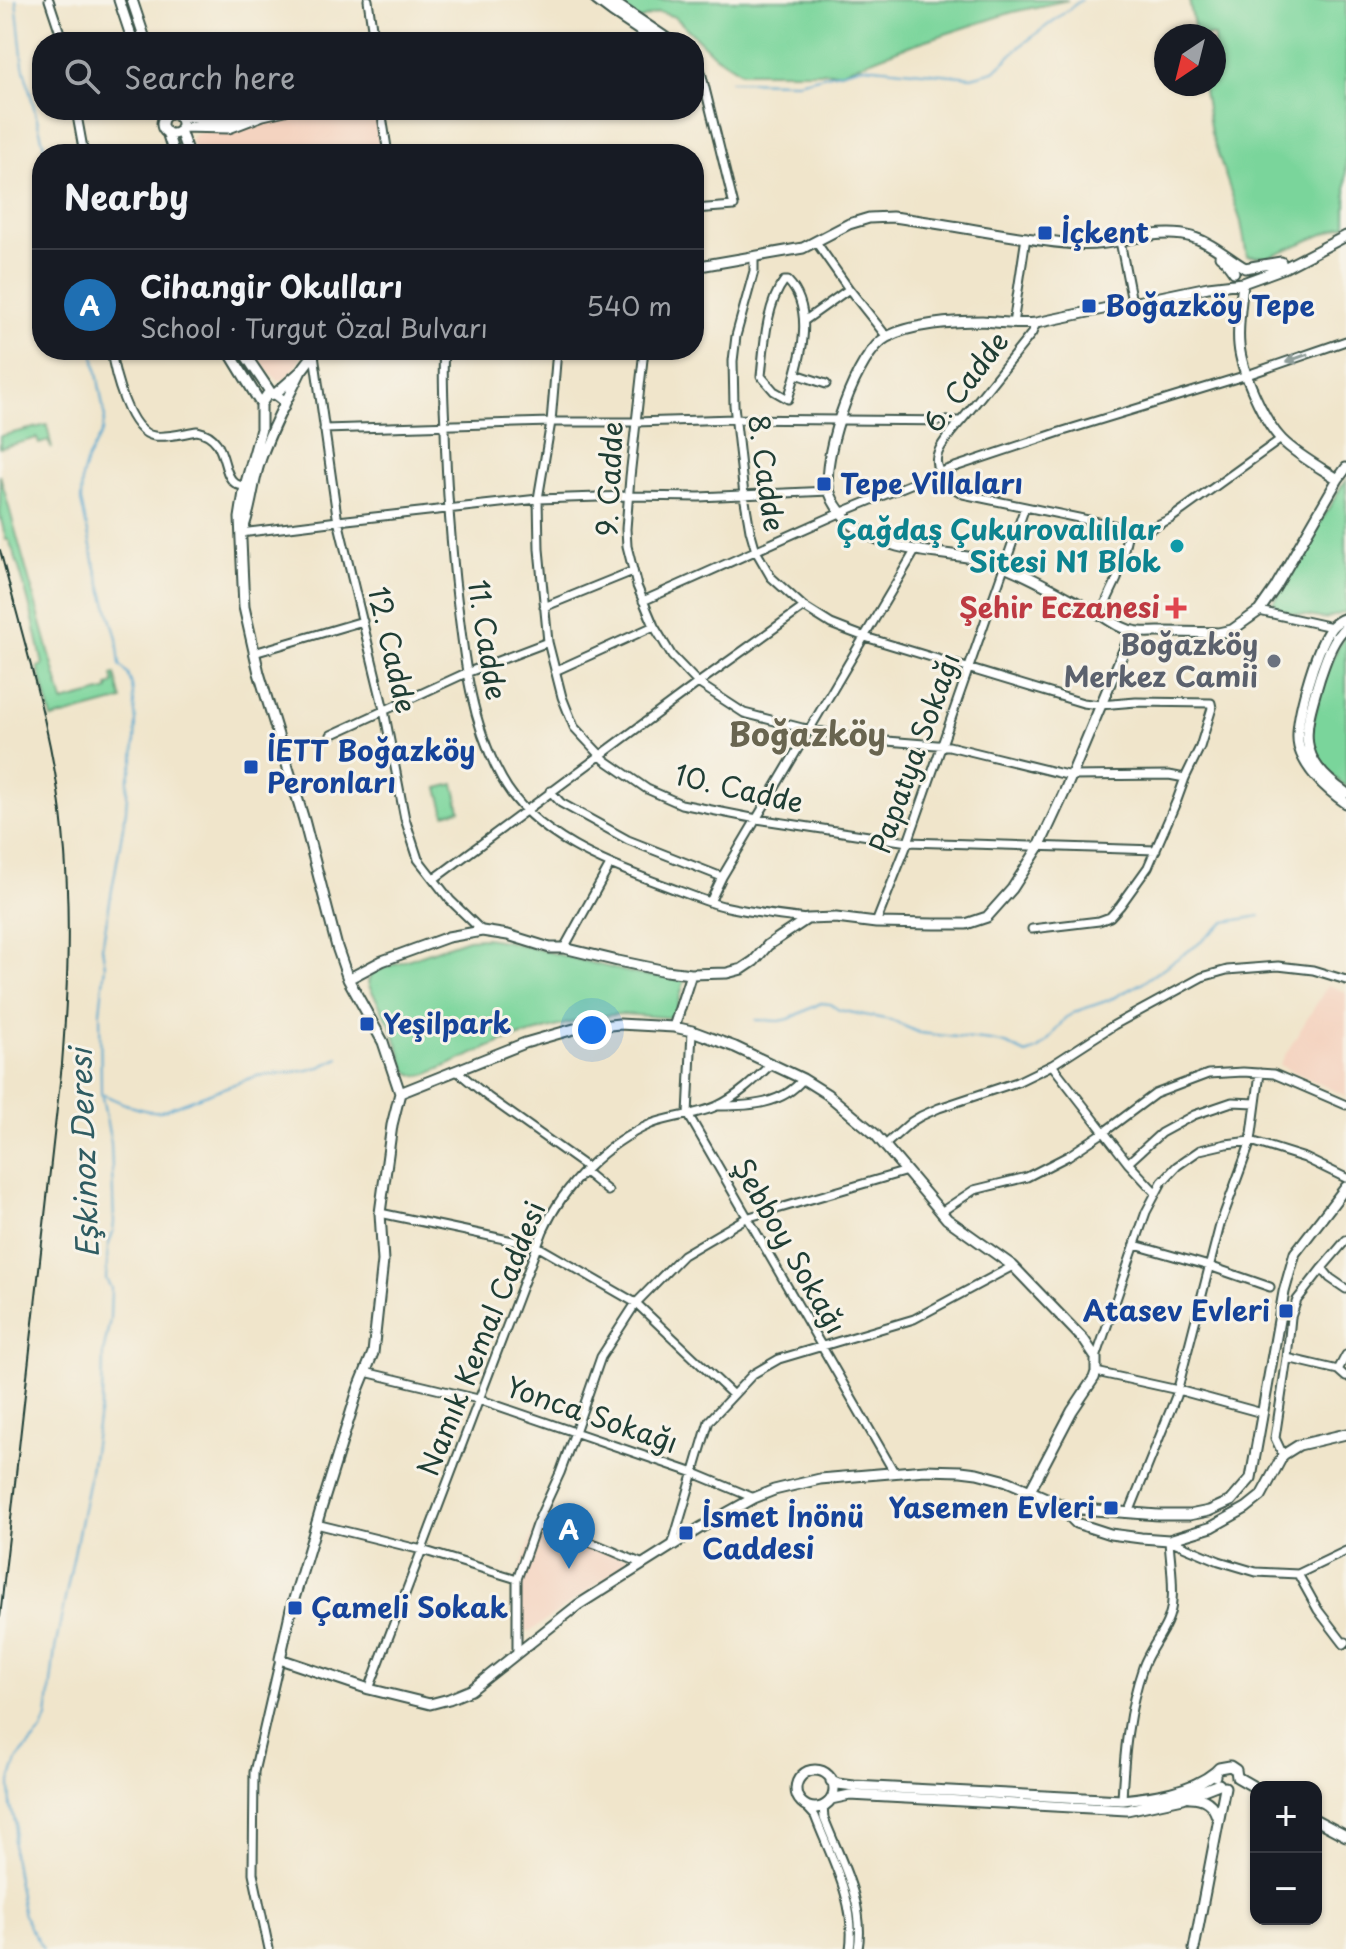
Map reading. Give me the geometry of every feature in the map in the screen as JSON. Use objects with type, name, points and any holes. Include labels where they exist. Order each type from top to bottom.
[{"type":"street","points":[[49,0],[60,32]]},
{"type":"street","points":[[119,0],[130,32]]},
{"type":"street","points":[[132,0],[143,32]]},
{"type":"street","points":[[368,0],[373,32]]},
{"type":"street","points":[[596,0],[637,32]]},
{"type":"street","points":[[610,0],[652,32]]},
{"type":"street","points":[[704,84],[734,206],[704,208]]},
{"type":"street","points":[[78,120],[82,144]]},
{"type":"street","points":[[180,120],[185,144]]},
{"type":"street","points":[[167,132],[172,134],[181,128],[229,128],[250,120]]},
{"type":"street","points":[[383,120],[386,144]]},
{"type":"street","points":[[162,122],[171,144]]},
{"type":"street","points":[[704,265],[803,248],[849,224],[869,218],[892,217],[1079,245],[1166,233],[1194,237],[1233,259],[1241,277],[1239,347],[1264,415],[1281,439],[1338,479]]},
{"type":"street","points":[[1346,236],[1284,268],[1208,287],[1036,323],[949,323],[887,337],[865,359],[840,421],[827,470],[829,491],[835,506],[852,524],[868,534],[915,551],[974,559],[1005,567],[1132,631],[1218,633],[1232,630],[1259,611],[1346,468]]},
{"type":"street","points":[[1013,324],[1026,237]]},
{"type":"street","points":[[1120,241],[1132,302]]},
{"type":"street","points":[[816,242],[887,337]]},
{"type":"street","name":"8. Cadde","points":[[754,256],[754,271],[738,324],[734,350],[735,419],[750,530],[756,551],[771,577],[804,607],[831,624],[1083,703],[1211,703],[1200,747],[1185,778]]},
{"type":"street","points":[[784,281],[796,290],[804,321],[796,374],[788,399],[774,391],[761,376],[764,344],[773,307],[784,281]]},
{"type":"street","points":[[804,321],[849,289]]},
{"type":"street","name":"6. Cadde","points":[[1036,323],[1032,333],[937,454],[940,472],[951,486],[963,494],[1144,530],[1185,509],[1281,439]]},
{"type":"street","points":[[643,601],[940,472],[1346,341]]},
{"type":"street","points":[[113,360],[120,390],[143,430],[156,437],[204,432],[222,452],[232,481],[237,485],[249,486]]},
{"type":"street","points":[[234,360],[263,412],[273,417],[282,410],[283,400],[273,393],[249,360]]},
{"type":"street","points":[[249,486],[269,436],[309,360]]},
{"type":"street","name":"12. Cadde","points":[[316,360],[338,521],[384,710],[405,819],[418,859],[450,900],[482,931]]},
{"type":"street","name":"11. Cadde","points":[[443,360],[448,508],[466,673],[472,703],[492,760],[511,794],[525,810],[557,835],[610,865],[710,902],[807,919]]},
{"type":"street","name":"10. Cadde","points":[[556,360],[551,422],[538,499],[544,607],[548,642],[562,697],[574,727],[599,755],[647,789],[681,804],[757,819],[908,842],[1156,850]]},
{"type":"street","name":"9. Cadde","points":[[643,360],[635,422],[627,546],[643,601],[654,626],[672,656],[698,683],[744,713],[810,730],[862,739],[941,745],[1071,776],[1169,775],[1185,778]]},
{"type":"street","points":[[269,1949],[253,1873],[254,1772],[291,1609],[373,1353],[383,1261],[380,1213],[392,1125],[400,1093],[383,1042],[348,979],[337,947],[304,820],[254,653],[244,607],[241,533],[247,520],[249,486],[261,429],[261,406],[264,397],[301,371]]},
{"type":"street","points":[[796,374],[826,384]]},
{"type":"street","points":[[324,429],[735,419],[961,421]]},
{"type":"street","points":[[241,533],[538,499],[699,497],[829,491]]},
{"type":"street","name":"Papatya Sokağı","points":[[876,923],[908,842],[1025,507]]},
{"type":"street","points":[[1100,615],[1117,579],[1129,528]]},
{"type":"street","points":[[710,902],[915,551]]},
{"type":"street","points":[[544,607],[633,571]]},
{"type":"street","points":[[434,879],[804,607]]},
{"type":"street","points":[[1259,611],[1332,627]]},
{"type":"street","points":[[1346,618],[1332,627],[1313,668],[1297,739],[1308,767],[1346,803]]},
{"type":"street","points":[[254,653],[363,621]]},
{"type":"street","points":[[555,671],[654,626]]},
{"type":"street","points":[[1345,790],[1319,769],[1309,749],[1306,731],[1327,658],[1336,638],[1346,627]]},
{"type":"street","points":[[348,979],[382,961],[448,937],[482,931],[508,935],[550,948],[564,948],[691,974],[727,973],[742,969],[768,945],[807,919],[966,924],[987,917],[1012,889],[1039,847],[1132,631]]},
{"type":"street","points":[[331,735],[466,673],[548,642]]},
{"type":"street","points":[[1032,929],[1110,917],[1148,867],[1185,778]]},
{"type":"street","points":[[550,791],[561,803],[628,840],[722,877]]},
{"type":"street","points":[[564,948],[610,865]]},
{"type":"street","points":[[885,1145],[921,1116],[1017,1082],[1052,1065],[1114,1025],[1191,982],[1215,973],[1278,966],[1313,970],[1346,980]]},
{"type":"street","points":[[674,1027],[691,974]]},
{"type":"street","points":[[400,1093],[525,1043],[574,1029],[619,1024],[674,1027],[735,1047],[803,1079],[852,1113],[885,1145],[947,1219],[1013,1266],[1084,1340],[1096,1358]]},
{"type":"street","points":[[688,1114],[692,1031]]},
{"type":"street","name":"Namık Kemal Caddesi","points":[[369,1689],[552,1212],[585,1172],[616,1143],[653,1124],[717,1106],[742,1090],[771,1064]]},
{"type":"street","points":[[1052,1065],[1128,1163],[1155,1192]]},
{"type":"street","points":[[457,1071],[488,1097],[585,1166],[585,1172],[608,1191]]},
{"type":"street","points":[[1129,1513],[1178,1390],[1220,1225],[1251,1141],[1260,1073]]},
{"type":"street","points":[[941,1212],[974,1190],[1027,1177],[1068,1156],[1155,1094],[1208,1074],[1274,1074],[1346,1105]]},
{"type":"street","points":[[717,1106],[747,1106],[782,1097],[803,1079]]},
{"type":"street","points":[[1128,1163],[1161,1133],[1194,1115],[1232,1102],[1256,1103]]},
{"type":"street","name":"Şebboy Sokağı","points":[[688,1114],[894,1472]]},
{"type":"street","points":[[1030,1491],[1072,1411],[1094,1378],[1096,1358],[1146,1212],[1155,1192],[1177,1166],[1200,1150],[1251,1141],[1305,1158],[1346,1178]]},
{"type":"street","points":[[517,1653],[517,1579],[536,1525],[560,1473],[601,1357],[636,1303],[683,1255],[746,1218],[907,1171]]},
{"type":"street","points":[[280,1659],[369,1689],[430,1704],[449,1699],[471,1690],[578,1605],[700,1528],[754,1498],[820,1479],[925,1470],[969,1472],[1007,1481],[1069,1508],[1189,1515],[1209,1511],[1231,1501],[1251,1478],[1284,1292],[1295,1253],[1346,1187]]},
{"type":"street","points":[[380,1213],[537,1246],[636,1303],[733,1395]]},
{"type":"street","points":[[1283,1455],[1275,1438],[1291,1317],[1297,1300],[1346,1240]]},
{"type":"street","points":[[1135,1245],[1270,1287]]},
{"type":"street","points":[[672,1546],[709,1421],[753,1374],[779,1359],[914,1319],[1013,1266]]},
{"type":"street","points":[[1322,1268],[1346,1289]]},
{"type":"street","points":[[1338,1370],[1346,1355]]},
{"type":"street","points":[[1287,1358],[1338,1370],[1346,1377]]},
{"type":"street","name":"Yonca Sokağı","points":[[365,1372],[478,1399],[694,1473],[754,1498]]},
{"type":"street","points":[[1096,1372],[1262,1413]]},
{"type":"street","points":[[1169,1540],[1212,1527],[1246,1508],[1261,1496],[1283,1455],[1299,1445],[1346,1434]]},
{"type":"street","points":[[1069,1508],[1070,1517],[1076,1523],[1120,1536],[1169,1540],[1219,1561],[1256,1572],[1298,1574],[1346,1551]]},
{"type":"street","points":[[316,1524],[422,1550],[517,1579]]},
{"type":"street","points":[[536,1525],[598,1545],[643,1564]]},
{"type":"street","points":[[1122,1800],[1124,1750],[1137,1687],[1144,1664],[1165,1629],[1173,1602],[1169,1540]]},
{"type":"street","points":[[1298,1574],[1318,1610],[1344,1644],[1346,1642]]},
{"type":"street","points":[[805,1805],[811,1808],[850,1795],[1135,1809],[1234,1783],[1236,1770],[1223,1766],[1199,1782],[1146,1797],[1122,1800],[854,1786],[831,1781],[822,1772],[804,1774],[797,1784],[797,1796],[805,1805],[815,1816],[850,1908],[850,1949]]},
{"type":"street","points":[[1215,1772],[1215,1778],[1222,1785]]},
{"type":"street","points":[[1237,1777],[1250,1785]]},
{"type":"street","points":[[831,1781],[833,1793],[827,1802],[824,1818],[857,1907],[858,1949]]},
{"type":"street","points":[[1194,1949],[1218,1823],[1222,1785]]},
{"type":"street","points":[[1183,1798],[1198,1798],[1210,1803],[1217,1814],[1218,1823]]},
{"type":"street","points":[[1322,1823],[1346,1836]]},
{"type":"shaded area","points":[[380,120],[383,144],[191,144],[193,135],[200,132],[234,130],[265,121]]},
{"type":"shaded area","points":[[260,360],[300,360],[283,380],[270,373]]},
{"type":"shaded area","points":[[1328,985],[1346,992],[1346,1096],[1279,1065]]},
{"type":"shaded area","points":[[536,1525],[632,1559],[530,1632],[525,1632],[517,1621],[517,1579]]},
{"type":"green space","points":[[606,0],[1068,0],[1013,12],[840,72],[741,72],[704,45],[704,32],[690,32],[675,17],[659,12],[634,22]]},
{"type":"green space","points":[[1189,0],[1346,0],[1346,225],[1268,257],[1247,256],[1241,222],[1211,133],[1205,96],[1226,96],[1226,24],[1194,24]]},
{"type":"green space","points":[[47,425],[52,449],[48,441],[39,444],[37,438],[0,448],[0,436]]},
{"type":"green space","points":[[0,475],[63,702],[109,690],[108,686],[114,684],[112,675],[115,674],[122,700],[52,719],[38,667],[43,665],[29,602],[0,515]]},
{"type":"green space","points":[[1346,479],[1346,612],[1325,619],[1269,609]]},
{"type":"green space","points":[[1346,635],[1346,787],[1322,764],[1312,736],[1324,683]]},
{"type":"green space","points":[[454,784],[460,810],[445,814],[438,788]]},
{"type":"green space","points":[[485,938],[639,975],[685,979],[674,1018],[622,1014],[591,1017],[501,1042],[428,1074],[411,1073],[406,1069],[391,1026],[369,986],[372,972],[468,939]]},
{"type":"waterway","name":"Eşkinoz Deresi","points":[[16,0],[23,65],[32,100]]},
{"type":"waterway","points":[[730,81],[798,82],[864,66],[971,77],[994,71],[1023,44],[1081,0]]},
{"type":"waterway","name":"Eşkinoz Deresi","points":[[37,120],[43,144]]},
{"type":"waterway","name":"Eşkinoz Deresi","points":[[43,1949],[23,1912],[13,1856],[16,1825],[10,1785],[18,1758],[42,1731],[47,1718],[55,1649],[102,1401],[103,1354],[110,1319],[111,1288],[106,1279],[108,1247],[114,1222],[111,1144],[101,1092],[100,1012],[105,965],[102,947],[126,810],[128,780],[134,760],[136,722],[132,685],[120,665],[117,638],[95,565],[81,501],[82,477],[105,418],[95,360]]},
{"type":"waterway","points":[[756,1020],[780,1021],[821,1003],[830,1004],[839,1010],[890,1020],[920,1033],[991,1041],[1006,1044],[1026,1054],[1046,1043],[1065,1018],[1140,984],[1225,922],[1260,916]]},
{"type":"waterway","points":[[104,1095],[139,1109],[161,1111],[256,1076],[304,1071],[339,1058]]},
{"type":"railway","points":[[0,550],[53,760],[66,860],[68,918],[62,1064],[0,1617]]},
{"type":"place","name":"İçkent","points":[[1045,233]]},
{"type":"place","name":"Boğazköy Tepe","points":[[1089,306]]},
{"type":"place","name":"Tepe Villaları","points":[[824,484]]},
{"type":"place","name":"Çağdaş Çukurovalılılar Sitesi N1 Blok","points":[[1177,546]]},
{"type":"place","name":"Şehir Eczanesi","points":[[1176,608]]},
{"type":"place","name":"Boğazköy Merkez Camii","points":[[1274,661]]},
{"type":"place","name":"İETT Boğazköy Peronları","points":[[251,767]]},
{"type":"place","name":"Yeşilpark","points":[[367,1024]]},
{"type":"place","name":"Atasev Evleri","points":[[1286,1311]]},
{"type":"place","name":"Yasemen Evleri","points":[[1111,1508]]},
{"type":"place","name":"İsmet İnönü Caddesi","points":[[686,1533]]},
{"type":"place","name":"Cihangir Okulları","points":[[569,1569]]},
{"type":"place","name":"Çameli Sokak","points":[[295,1608]]},
{"type":"district","name":"Boğazköy","points":[[807,735]]}]
